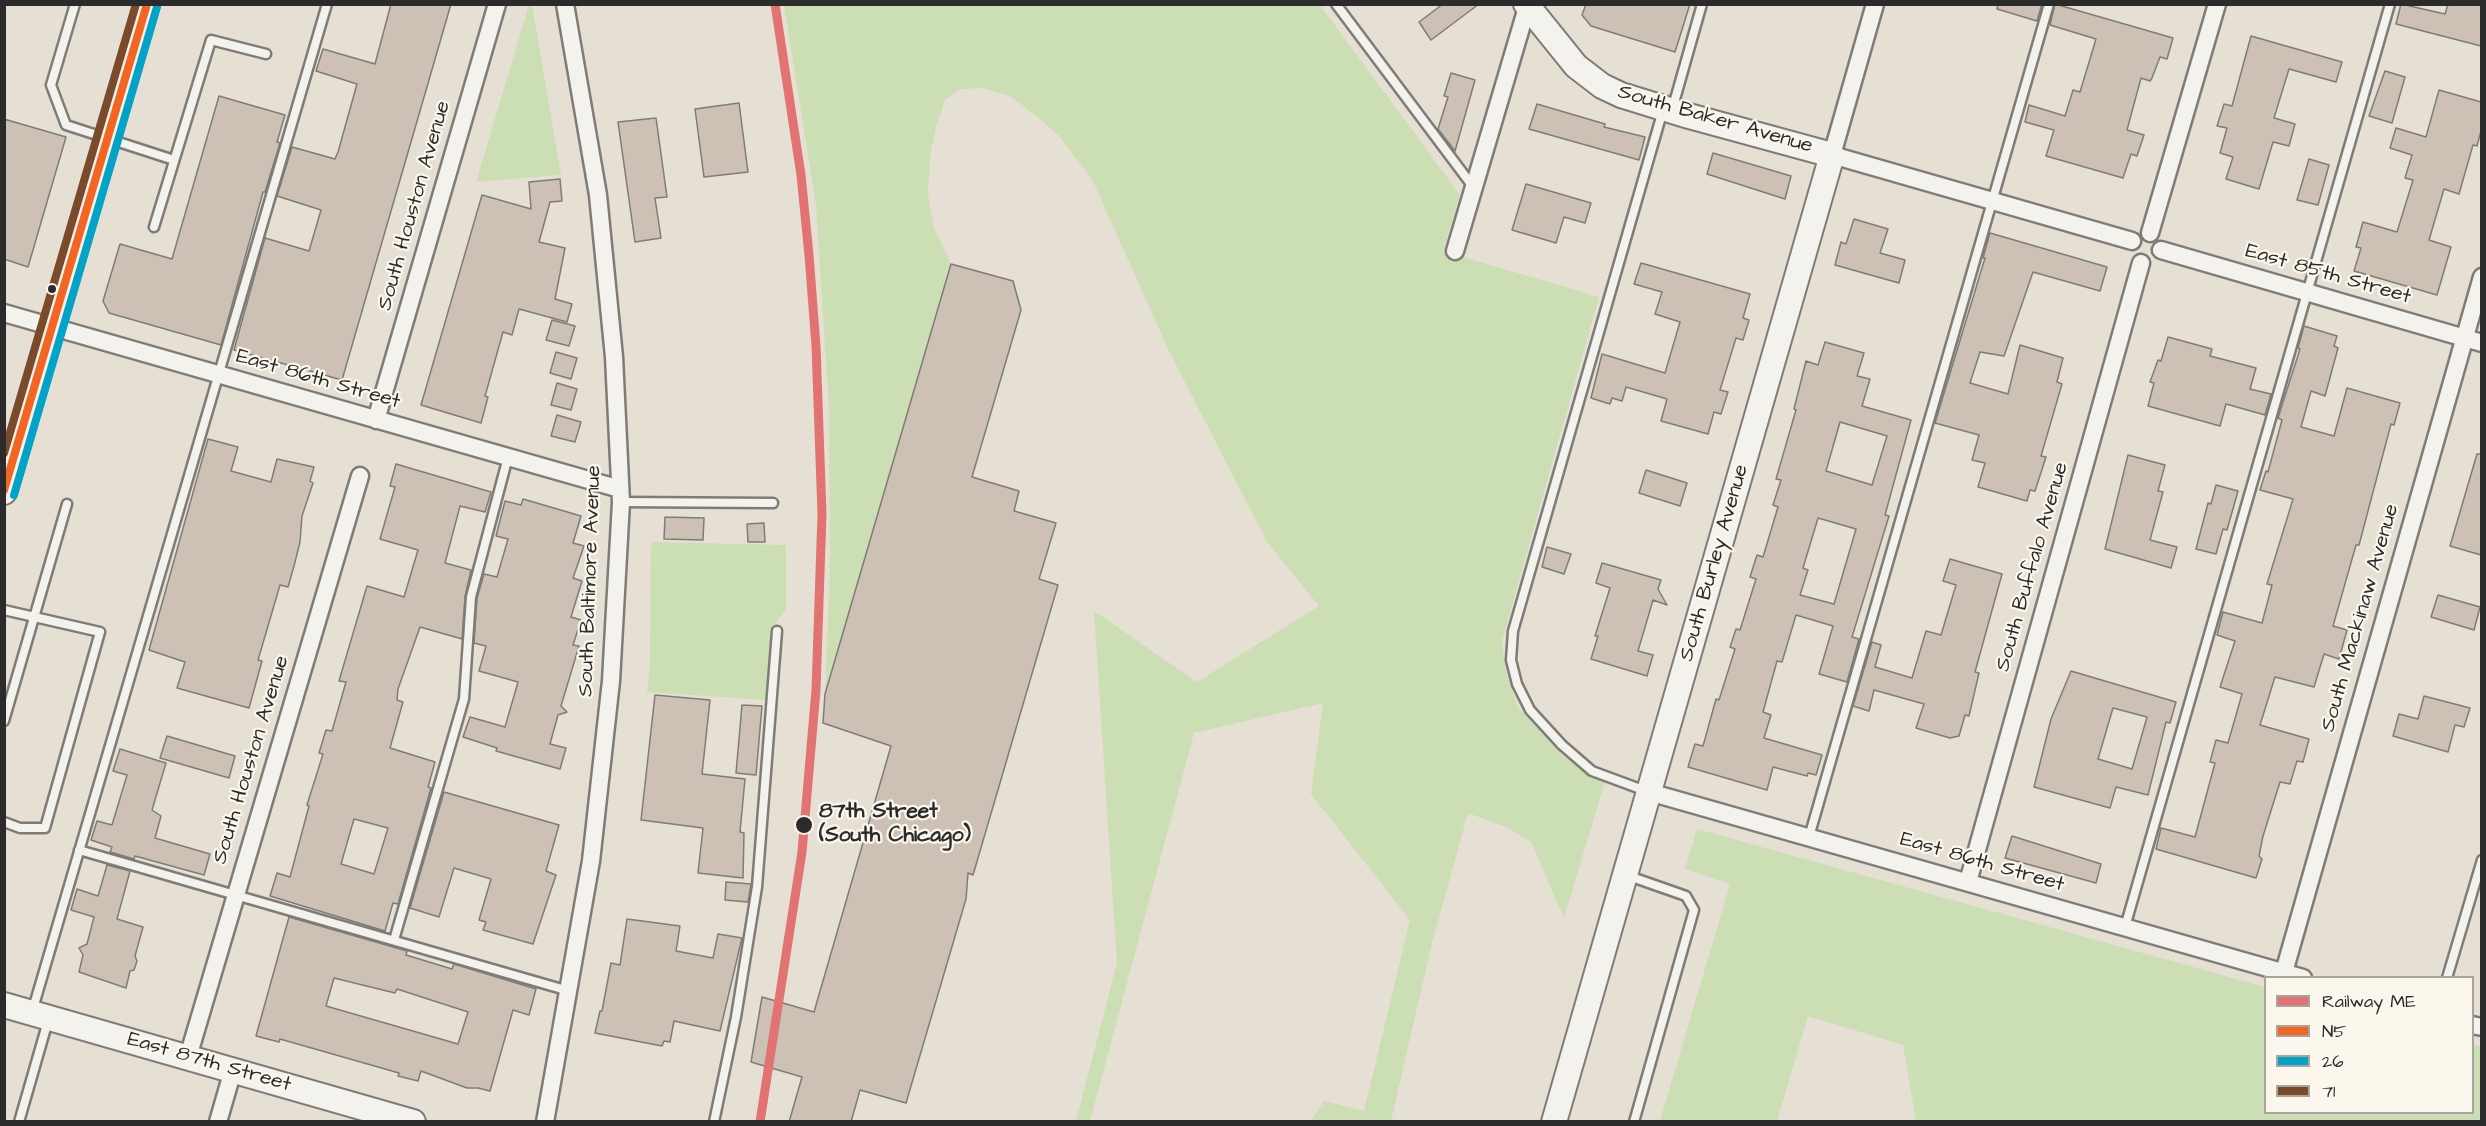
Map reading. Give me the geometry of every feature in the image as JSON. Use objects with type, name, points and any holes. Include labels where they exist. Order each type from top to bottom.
[{"type":"street","points":[[4,492],[147,4]]},
{"type":"street","name":"South Houston Avenue","points":[[376,420],[497,4]]},
{"type":"street","name":"South Baltimore Avenue","points":[[545,1122],[570,991],[591,861],[611,681],[620,496],[614,357],[598,195],[565,4]]},
{"type":"street","name":"South Burley Avenue","points":[[1554,1122],[1875,4]]},
{"type":"street","points":[[2150,233],[2217,4]]},
{"type":"street","points":[[1455,251],[1527,5]]},
{"type":"street","name":"South Baker Avenue","points":[[1527,5],[1588,77],[1621,95],[1832,155]]},
{"type":"street","points":[[1832,155],[2132,241]]},
{"type":"street","points":[[2141,233],[2150,233],[2160,241],[2161,250],[2154,261],[2141,263],[2133,257],[2132,241],[2141,233]]},
{"type":"street","name":"East 85th Street","points":[[2161,250],[2481,343]]},
{"type":"street","name":"South Buffalo Avenue","points":[[1968,882],[2141,263]]},
{"type":"street","name":"South Mackinaw Avenue","points":[[2284,972],[2481,277]]},
{"type":"street","name":"East 86th Street","points":[[4,313],[508,457],[620,496]]},
{"type":"street","name":"South Houston Avenue","points":[[188,1057],[360,476]]},
{"type":"street","name":"East 86th Street","points":[[1649,792],[2297,976]]},
{"type":"street","name":"East 87th Street","points":[[4,1005],[411,1121]]},
{"type":"street","points":[[218,1122],[233,1070]]},
{"type":"lane","points":[[75,4],[51,85],[66,125],[174,160]]},
{"type":"lane","points":[[19,1122],[40,1015],[80,850],[327,4]]},
{"type":"lane","points":[[1336,4],[1474,188]]},
{"type":"lane","points":[[1649,792],[1592,771],[1562,746],[1530,710],[1517,684],[1511,660],[1513,631],[1668,109],[1702,4]]},
{"type":"lane","points":[[1809,837],[2049,4]]},
{"type":"lane","points":[[2125,927],[2390,4]]},
{"type":"lane","points":[[154,227],[211,40],[266,54]]},
{"type":"lane","points":[[394,940],[464,699],[471,597],[508,457]]},
{"type":"lane","points":[[620,496],[773,503]]},
{"type":"lane","points":[[4,721],[68,504]]},
{"type":"lane","points":[[4,610],[34,615],[100,632],[45,828],[20,828],[4,822]]},
{"type":"lane","points":[[714,1122],[736,1017],[757,887],[777,631]]},
{"type":"lane","points":[[80,850],[570,991]]},
{"type":"lane","points":[[2448,976],[2481,860]]},
{"type":"lane","points":[[1625,875],[1686,896],[1694,910],[1634,1122]]},
{"type":"green space","points":[[529,5],[532,5],[561,175],[476,182]]},
{"type":"green space","points":[[784,5],[1320,5],[1460,195],[1443,251],[1599,297],[1502,641],[1506,671],[1517,706],[1562,755],[1589,775],[1605,781],[1564,918],[1531,842],[1508,828],[1468,813],[1432,943],[1391,1121],[1311,1121],[1324,1101],[1364,1111],[1410,920],[1311,794],[1323,703],[1194,733],[1090,1121],[1076,1121],[1117,963],[1094,611],[1197,682],[1319,606],[1267,542],[1168,349],[1092,179],[1060,137],[1038,117],[1010,96],[983,88],[961,89],[945,100],[936,127],[930,156],[928,193],[934,228],[951,264],[825,694],[830,569],[829,408],[816,205]]},
{"type":"green space","points":[[651,542],[786,545],[786,609],[770,632],[766,700],[647,692],[650,665]]},
{"type":"green space","points":[[1697,829],[2264,987],[2264,1114],[2474,1114],[2474,1044],[2481,1047],[2481,1121],[1916,1121],[1903,1045],[1808,1016],[1777,1121],[1660,1121],[1730,884],[1685,869]]},
{"type":"building","points":[[391,4],[451,4],[342,380],[234,350],[265,238],[309,251],[321,210],[277,196],[292,147],[335,159],[357,84],[316,71],[323,49],[375,64]]},
{"type":"building","points":[[1443,4],[1479,4],[1431,40],[1419,22]]},
{"type":"building","points":[[1586,4],[1690,4],[1675,52],[1591,26],[1582,15]]},
{"type":"building","points":[[1998,4],[2042,4],[2037,21],[1997,9]]},
{"type":"building","points":[[2055,4],[2173,38],[2167,59],[2160,57],[2150,81],[2141,78],[2127,130],[2144,135],[2137,156],[2131,154],[2123,178],[2046,156],[2054,130],[2025,122],[2029,105],[2065,116],[2073,90],[2080,92],[2096,39],[2050,25]]},
{"type":"building","points":[[2401,4],[2445,14],[2448,4],[2481,4],[2481,46],[2396,24]]},
{"type":"building","points":[[2251,36],[2342,62],[2336,82],[2289,69],[2274,118],[2295,124],[2289,146],[2273,142],[2259,189],[2226,179],[2233,157],[2220,153],[2227,128],[2217,126],[2224,104],[2232,106]]},
{"type":"building","points":[[2385,71],[2405,77],[2392,123],[2369,116]]},
{"type":"building","points":[[1451,73],[1475,80],[1455,151],[1438,129],[1448,97],[1444,96]]},
{"type":"building","points":[[2439,90],[2481,102],[2481,131],[2477,146],[2473,145],[2459,194],[2444,189],[2429,240],[2451,247],[2437,295],[2354,271],[2361,248],[2356,247],[2363,222],[2397,232],[2413,180],[2405,178],[2412,155],[2390,148],[2396,128],[2426,137]]},
{"type":"building","points":[[219,96],[285,115],[277,142],[280,143],[265,192],[263,192],[221,345],[109,313],[103,301],[120,244],[172,259]]},
{"type":"building","points":[[739,103],[748,172],[704,177],[695,109]]},
{"type":"building","points":[[1537,104],[1605,124],[1604,127],[1645,137],[1639,160],[1529,129]]},
{"type":"building","points":[[656,118],[667,197],[655,198],[661,238],[635,242],[618,122]]},
{"type":"building","points":[[4,119],[66,137],[28,267],[4,259]]},
{"type":"building","points":[[1713,153],[1791,176],[1785,199],[1707,174]]},
{"type":"building","points":[[2309,159],[2329,165],[2318,205],[2297,200]]},
{"type":"building","points":[[560,179],[562,201],[550,202],[539,242],[565,248],[555,299],[572,304],[567,322],[519,309],[512,335],[503,332],[485,396],[488,397],[481,423],[421,405],[482,195],[531,209],[529,182]]},
{"type":"building","points":[[1526,184],[1591,203],[1585,223],[1564,217],[1556,243],[1512,230]]},
{"type":"building","points":[[1854,219],[1888,229],[1880,253],[1905,260],[1899,283],[1835,265],[1841,242],[1846,244]]},
{"type":"building","points":[[1990,233],[2107,267],[2100,291],[2033,272],[2004,356],[1980,352],[1970,383],[2008,394],[2020,345],[2063,358],[2057,382],[2062,384],[2041,456],[2046,457],[2035,491],[2030,490],[2027,501],[1978,487],[1985,463],[1972,460],[1979,435],[1935,423],[1985,258],[1983,258]]},
{"type":"building","points":[[1641,263],[1750,294],[1743,318],[1749,320],[1743,340],[1736,338],[1720,390],[1728,392],[1721,414],[1714,412],[1708,434],[1661,421],[1667,399],[1626,387],[1622,401],[1612,398],[1610,404],[1591,398],[1602,354],[1665,373],[1680,322],[1655,314],[1662,292],[1634,284]]},
{"type":"building","points":[[951,264],[1013,281],[1021,310],[972,477],[1019,491],[1014,511],[1056,523],[1039,579],[1058,585],[973,875],[968,873],[966,899],[906,1103],[860,1090],[851,1122],[789,1122],[802,1077],[751,1062],[762,997],[814,1012],[891,746],[823,723],[825,694]]},
{"type":"building","points":[[552,320],[575,326],[569,346],[546,340]]},
{"type":"building","points":[[2304,326],[2337,336],[2334,346],[2338,348],[2325,396],[2311,391],[2301,427],[2334,436],[2347,388],[2400,403],[2394,425],[2391,424],[2359,545],[2356,545],[2333,626],[2347,630],[2339,659],[2324,654],[2314,687],[2275,677],[2260,725],[2309,739],[2303,762],[2297,761],[2290,784],[2280,782],[2263,836],[2259,856],[2262,859],[2256,878],[2156,849],[2161,828],[2195,837],[2215,763],[2210,762],[2216,740],[2228,743],[2242,694],[2220,687],[2235,641],[2217,635],[2223,612],[2262,623],[2272,585],[2267,584],[2293,499],[2260,490],[2266,471],[2268,472],[2282,420],[2278,418],[2300,349],[2298,348]]},
{"type":"building","points":[[2168,337],[2212,349],[2210,356],[2256,368],[2250,389],[2271,394],[2265,415],[2226,404],[2220,426],[2148,406],[2154,383],[2150,382],[2158,360],[2161,361]]},
{"type":"building","points":[[1825,342],[1864,353],[1857,376],[1870,379],[1862,406],[1911,420],[1885,515],[1889,516],[1852,637],[1859,639],[1847,682],[1819,674],[1833,626],[1796,615],[1782,662],[1777,661],[1763,712],[1771,715],[1764,738],[1822,755],[1816,775],[1808,773],[1807,776],[1773,767],[1767,790],[1688,767],[1695,744],[1703,746],[1716,699],[1719,700],[1735,649],[1730,647],[1736,629],[1740,630],[1756,579],[1750,577],[1757,555],[1763,557],[1778,507],[1773,505],[1781,480],[1776,479],[1796,410],[1794,409],[1806,361],[1818,365]],"holes":[[[1840,422],[1887,436],[1872,485],[1826,471]],[[1818,518],[1856,529],[1834,604],[1800,595],[1808,570],[1803,568]]]},
{"type":"building","points":[[556,352],[577,358],[571,379],[550,373]]},
{"type":"building","points":[[557,383],[577,389],[571,410],[551,405]]},
{"type":"building","points":[[557,415],[581,422],[575,442],[551,436]]},
{"type":"building","points":[[208,439],[238,447],[231,471],[271,482],[277,459],[314,467],[310,481],[313,483],[302,516],[300,542],[294,566],[288,587],[280,585],[258,660],[262,661],[249,708],[177,688],[185,662],[149,650]]},
{"type":"building","points":[[2477,454],[2481,454],[2481,555],[2450,546]]},
{"type":"building","points":[[2128,455],[2165,465],[2158,491],[2163,492],[2150,540],[2177,547],[2171,568],[2105,549]]},
{"type":"building","points":[[396,464],[491,492],[485,512],[460,506],[445,563],[471,570],[465,597],[462,639],[420,627],[398,689],[397,700],[403,702],[390,748],[435,762],[428,787],[431,788],[398,904],[393,903],[385,931],[270,896],[277,873],[290,877],[309,806],[307,805],[323,754],[319,753],[326,730],[332,731],[346,682],[339,681],[367,586],[404,597],[418,550],[380,539],[395,487],[390,486]],"holes":[[[354,819],[388,828],[374,874],[341,864]]]},
{"type":"building","points":[[1646,470],[1687,483],[1680,506],[1639,493]]},
{"type":"building","points":[[2216,485],[2238,491],[2227,530],[2223,529],[2216,554],[2196,549],[2208,503],[2211,504]]},
{"type":"building","points":[[523,499],[581,516],[573,543],[584,546],[573,578],[582,581],[571,617],[581,620],[573,645],[579,646],[561,706],[567,712],[558,715],[550,744],[566,748],[560,769],[496,751],[497,748],[463,737],[470,717],[505,727],[518,682],[479,671],[486,646],[474,643],[477,598],[484,574],[497,577],[508,539],[496,536],[505,501],[521,505]]},
{"type":"building","points":[[665,517],[704,518],[703,540],[664,539]]},
{"type":"building","points":[[764,523],[765,542],[748,542],[747,524]]},
{"type":"building","points":[[1547,547],[1571,554],[1564,574],[1542,567]]},
{"type":"building","points":[[1950,559],[2002,574],[1975,672],[1979,673],[1969,716],[1965,715],[1959,736],[1950,738],[1916,728],[1924,704],[1874,690],[1869,711],[1853,706],[1872,642],[1881,645],[1875,667],[1912,678],[1926,631],[1941,635],[1956,585],[1943,581]]},
{"type":"building","points":[[1602,563],[1661,580],[1658,589],[1667,605],[1653,600],[1638,651],[1653,655],[1647,676],[1591,659],[1598,636],[1595,636],[1610,588],[1596,583]]},
{"type":"building","points":[[2438,595],[2480,607],[2474,630],[2431,617]]},
{"type":"building","points":[[2071,671],[2176,702],[2170,723],[2166,722],[2148,795],[2116,787],[2110,808],[2034,787],[2051,719]],"holes":[[[2113,708],[2147,717],[2132,769],[2098,759]]]},
{"type":"building","points":[[655,695],[710,700],[702,774],[745,779],[740,832],[744,833],[743,878],[698,873],[703,828],[641,820]]},
{"type":"building","points":[[2424,696],[2470,708],[2464,727],[2455,725],[2448,752],[2393,736],[2399,714],[2418,719]]},
{"type":"building","points":[[742,705],[762,706],[756,775],[736,773]]},
{"type":"building","points":[[167,736],[235,756],[229,778],[160,758]]},
{"type":"building","points":[[120,749],[166,763],[152,810],[161,816],[155,838],[210,854],[204,875],[135,856],[134,859],[110,852],[112,847],[91,840],[97,821],[112,825],[127,775],[113,771]]},
{"type":"building","points":[[444,792],[559,825],[546,871],[556,875],[533,944],[483,930],[486,922],[479,920],[491,879],[454,868],[439,917],[410,908]]},
{"type":"building","points":[[2012,836],[2101,864],[2096,883],[2005,858]]},
{"type":"building","points":[[107,865],[130,871],[117,919],[143,927],[135,956],[137,961],[134,970],[130,971],[126,988],[79,972],[83,955],[79,948],[87,944],[94,917],[71,910],[77,889],[98,896]]},
{"type":"building","points":[[726,882],[751,884],[748,902],[725,900]]},
{"type":"building","points":[[289,917],[407,951],[406,955],[452,969],[454,964],[536,989],[529,1015],[513,1010],[490,1091],[467,1088],[421,1071],[418,1081],[398,1076],[399,1073],[280,1039],[279,1042],[256,1036]],"holes":[[[334,978],[395,993],[397,989],[468,1012],[458,1044],[326,1006]]]},
{"type":"building","points":[[627,919],[680,926],[676,951],[713,958],[718,934],[742,938],[720,1031],[674,1021],[670,1042],[664,1041],[662,1046],[595,1033],[600,1011],[602,1011],[611,963],[620,965]]},
{"type":"rail line","name":"ME","points":[[760,1122],[802,852],[816,690],[822,514],[816,346],[809,255],[801,175],[775,4]]},
{"type":"transit line","name":"71","points":[[4,453],[136,4]]},
{"type":"transit line","name":"N5","points":[[4,490],[147,4]]},
{"type":"transit line","name":"26","points":[[14,495],[157,7]]},
{"type":"place","name":"87th Street (South Chicago)","points":[[804,825]]}]
